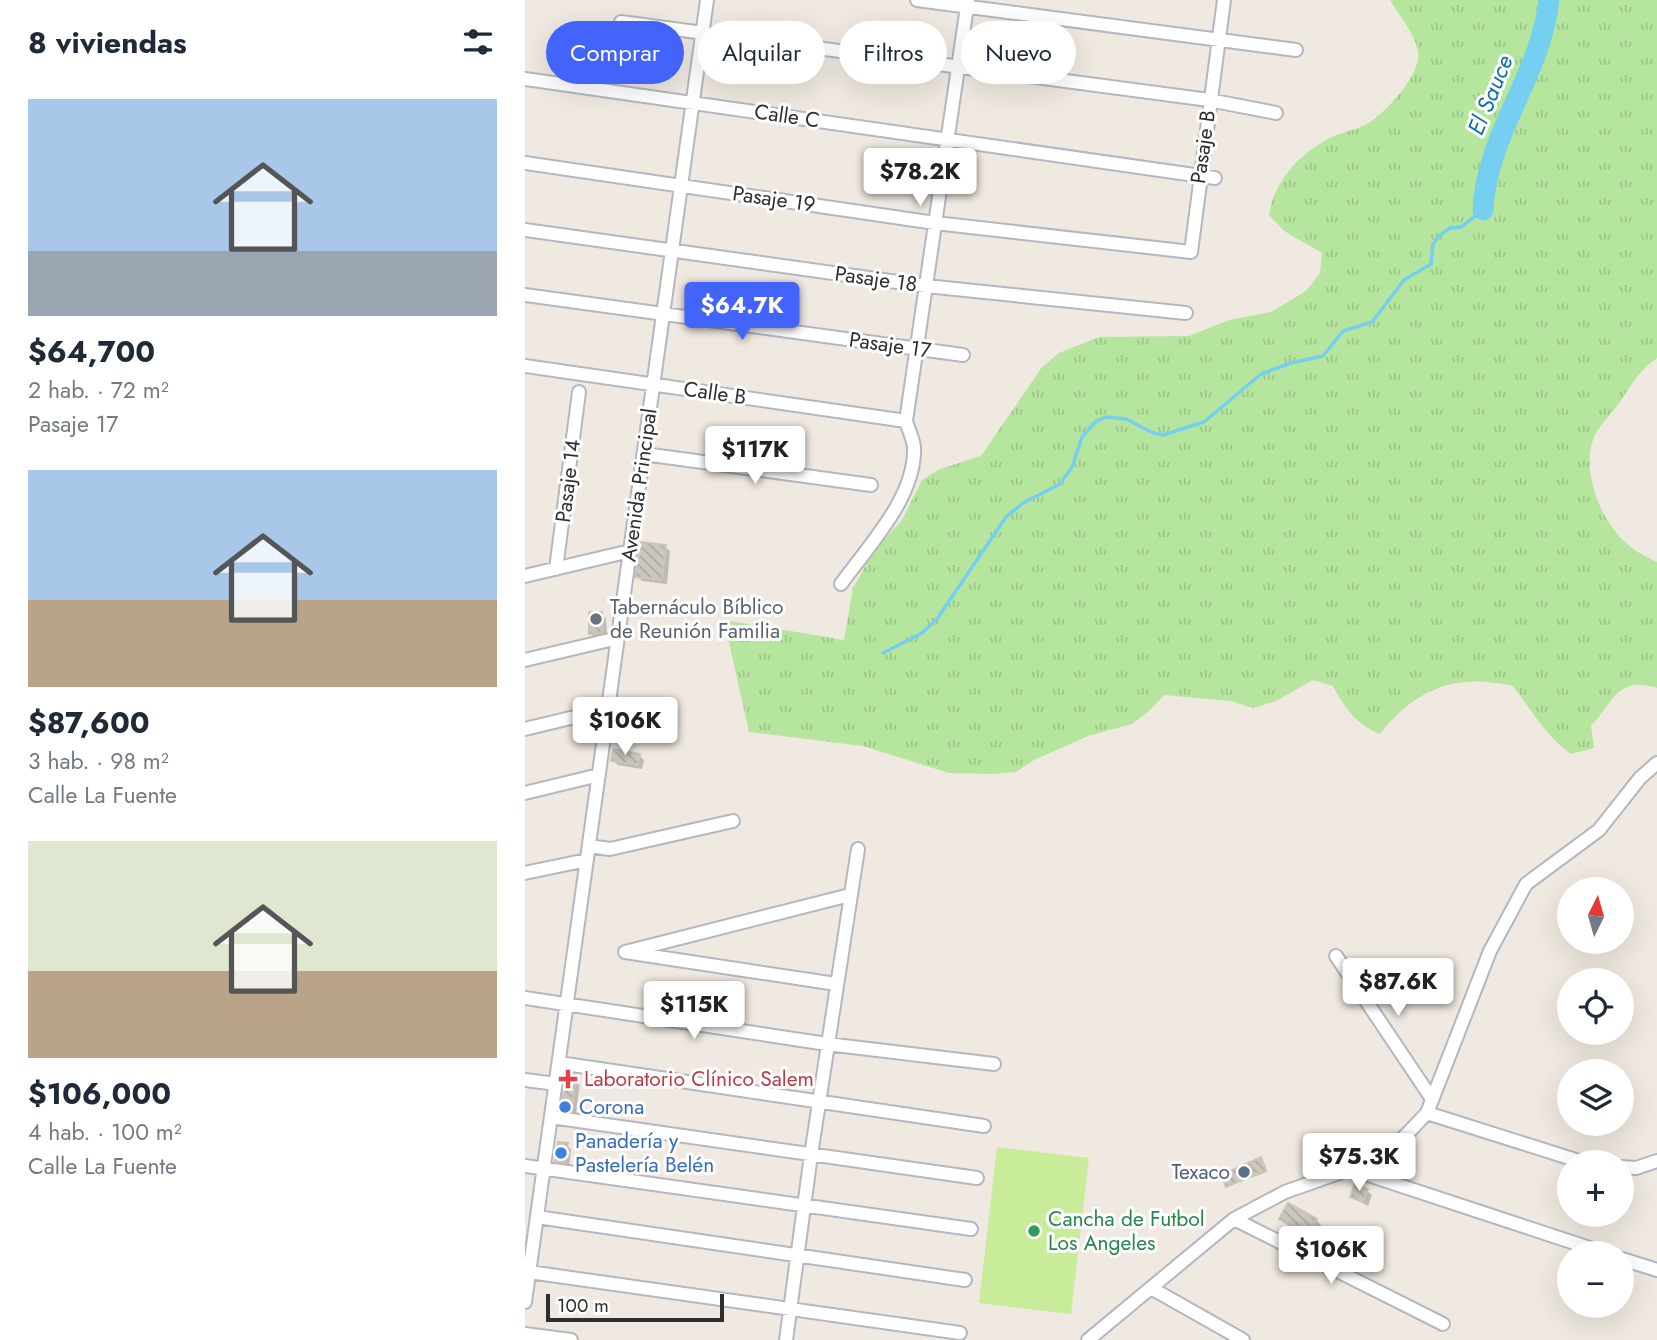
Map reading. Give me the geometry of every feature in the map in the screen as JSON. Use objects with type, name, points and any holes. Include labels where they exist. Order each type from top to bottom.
[{"type":"street","name":"Avenida Principal","points":[[704,21],[707,0]]},
{"type":"street","points":[[917,0],[967,3],[1218,42],[1296,50]]},
{"type":"street","name":"Pasaje B","points":[[1191,252],[1199,174],[1224,0]]},
{"type":"street","points":[[841,584],[904,493],[914,445],[906,421],[967,3]]},
{"type":"street","points":[[825,49],[1209,100],[1276,114]]},
{"type":"street","name":"Avenida Principal","points":[[525,1302],[530,1272],[529,1245],[537,1217],[544,1169],[698,61]]},
{"type":"street","name":"Calle C","points":[[525,79],[1215,177]]},
{"type":"street","name":"Pasaje 19","points":[[525,163],[935,223],[1191,252]]},
{"type":"street","name":"Pasaje 18","points":[[525,230],[926,286],[1186,313]]},
{"type":"street","name":"Pasaje 17","points":[[525,295],[963,355]]},
{"type":"street","name":"Calle B","points":[[525,366],[906,421]]},
{"type":"street","name":"Pasaje 14","points":[[556,569],[579,392]]},
{"type":"street","points":[[644,454],[871,485]]},
{"type":"street","points":[[525,576],[630,551]]},
{"type":"street","points":[[525,660],[618,638]]},
{"type":"street","points":[[525,729],[608,709]]},
{"type":"street","points":[[1088,1340],[1234,1219],[1285,1192],[1381,1158],[1427,1112],[1490,951],[1526,884],[1599,830],[1640,778],[1657,763]]},
{"type":"street","points":[[525,793],[599,775]]},
{"type":"street","points":[[589,846],[610,849],[733,821]]},
{"type":"street","points":[[786,1340],[827,1044],[858,849]]},
{"type":"street","points":[[525,873],[587,860]]},
{"type":"street","points":[[837,984],[625,952],[851,894]]},
{"type":"street","points":[[1336,956],[1432,1099]]},
{"type":"street","points":[[525,998],[827,1044],[994,1064]]},
{"type":"street","points":[[559,1063],[984,1126]]},
{"type":"street","points":[[525,1080],[556,1084]]},
{"type":"street","points":[[1427,1112],[1557,1154]]},
{"type":"street","points":[[551,1117],[978,1178]]},
{"type":"street","points":[[1634,1168],[1657,1161]]},
{"type":"street","points":[[525,1166],[971,1229]]},
{"type":"street","points":[[1350,1169],[1569,1241]]},
{"type":"street","points":[[537,1217],[965,1280]]},
{"type":"street","points":[[1234,1219],[1443,1324]]},
{"type":"street","points":[[1634,1263],[1657,1270]]},
{"type":"street","points":[[530,1272],[960,1333]]},
{"type":"street","points":[[1150,1288],[1243,1340]]},
{"type":"street","points":[[525,1334],[571,1340]]},
{"type":"green space","points":[[1390,0],[1657,0],[1657,358],[1640,373],[1600,427],[1592,443],[1590,469],[1596,496],[1608,522],[1616,533],[1640,554],[1657,562],[1657,688],[1633,685],[1624,688],[1591,726],[1594,748],[1571,754],[1546,731],[1513,686],[1492,682],[1455,683],[1423,695],[1408,705],[1380,734],[1364,726],[1352,715],[1333,686],[1313,680],[1276,701],[1253,708],[1231,701],[1164,695],[1132,724],[1088,736],[1034,760],[1016,772],[993,774],[949,773],[863,746],[749,732],[724,620],[844,640],[853,588],[873,552],[902,520],[922,480],[940,469],[981,456],[1042,367],[1059,353],[1099,337],[1189,336],[1229,320],[1271,312],[1306,291],[1320,273],[1322,253],[1284,231],[1269,215],[1272,202],[1283,179],[1301,158],[1322,142],[1369,123],[1388,107],[1410,79],[1418,60],[1418,51],[1410,31]]},
{"type":"green space","name":"Cancha de Futbol Los Angeles","points":[[997,1147],[1089,1158],[1071,1314],[979,1303]]},
{"type":"building","points":[[641,542],[666,545],[662,580],[635,577]]},
{"type":"building","name":"Tabernáculo Bíblico de Reunión Familia","points":[[589,612],[602,612],[603,633],[589,634]]},
{"type":"building","points":[[613,749],[640,754],[638,765],[611,761]]},
{"type":"building","points":[[566,1073],[576,1074],[572,1111],[561,1110]]},
{"type":"building","name":"Panadería y Pastelería Belén","points":[[558,1142],[568,1143],[565,1163],[555,1161]]},
{"type":"building","name":"Texaco","points":[[1261,1157],[1266,1170],[1226,1187],[1221,1175]]},
{"type":"building","points":[[1355,1184],[1368,1189],[1363,1202],[1350,1197]]},
{"type":"building","points":[[1288,1203],[1317,1219],[1308,1235],[1279,1219]]},
{"type":"waterway","name":"El Sauce","points":[[1483,210],[1493,156],[1536,54],[1549,0]]},
{"type":"waterway","points":[[883,653],[922,633],[937,619],[1006,517],[1023,503],[1060,484],[1072,467],[1082,437],[1096,421],[1106,417],[1126,419],[1153,433],[1163,435],[1204,422],[1261,374],[1291,363],[1323,356],[1343,331],[1372,322],[1404,280],[1431,264],[1433,244],[1440,235],[1450,228],[1461,227],[1483,210]]},
{"type":"place","name":"Tabernáculo Bíblico de Reunión Familia","points":[[596,619]]},
{"type":"place","name":"Laboratorio Clínico Salem","points":[[568,1079]]},
{"type":"place","name":"Corona","points":[[565,1107]]},
{"type":"place","name":"Panadería y Pastelería Belén","points":[[561,1153]]},
{"type":"place","name":"Texaco","points":[[1244,1172]]},
{"type":"place","name":"Cancha de Futbol Los Angeles","points":[[1034,1231]]}]
